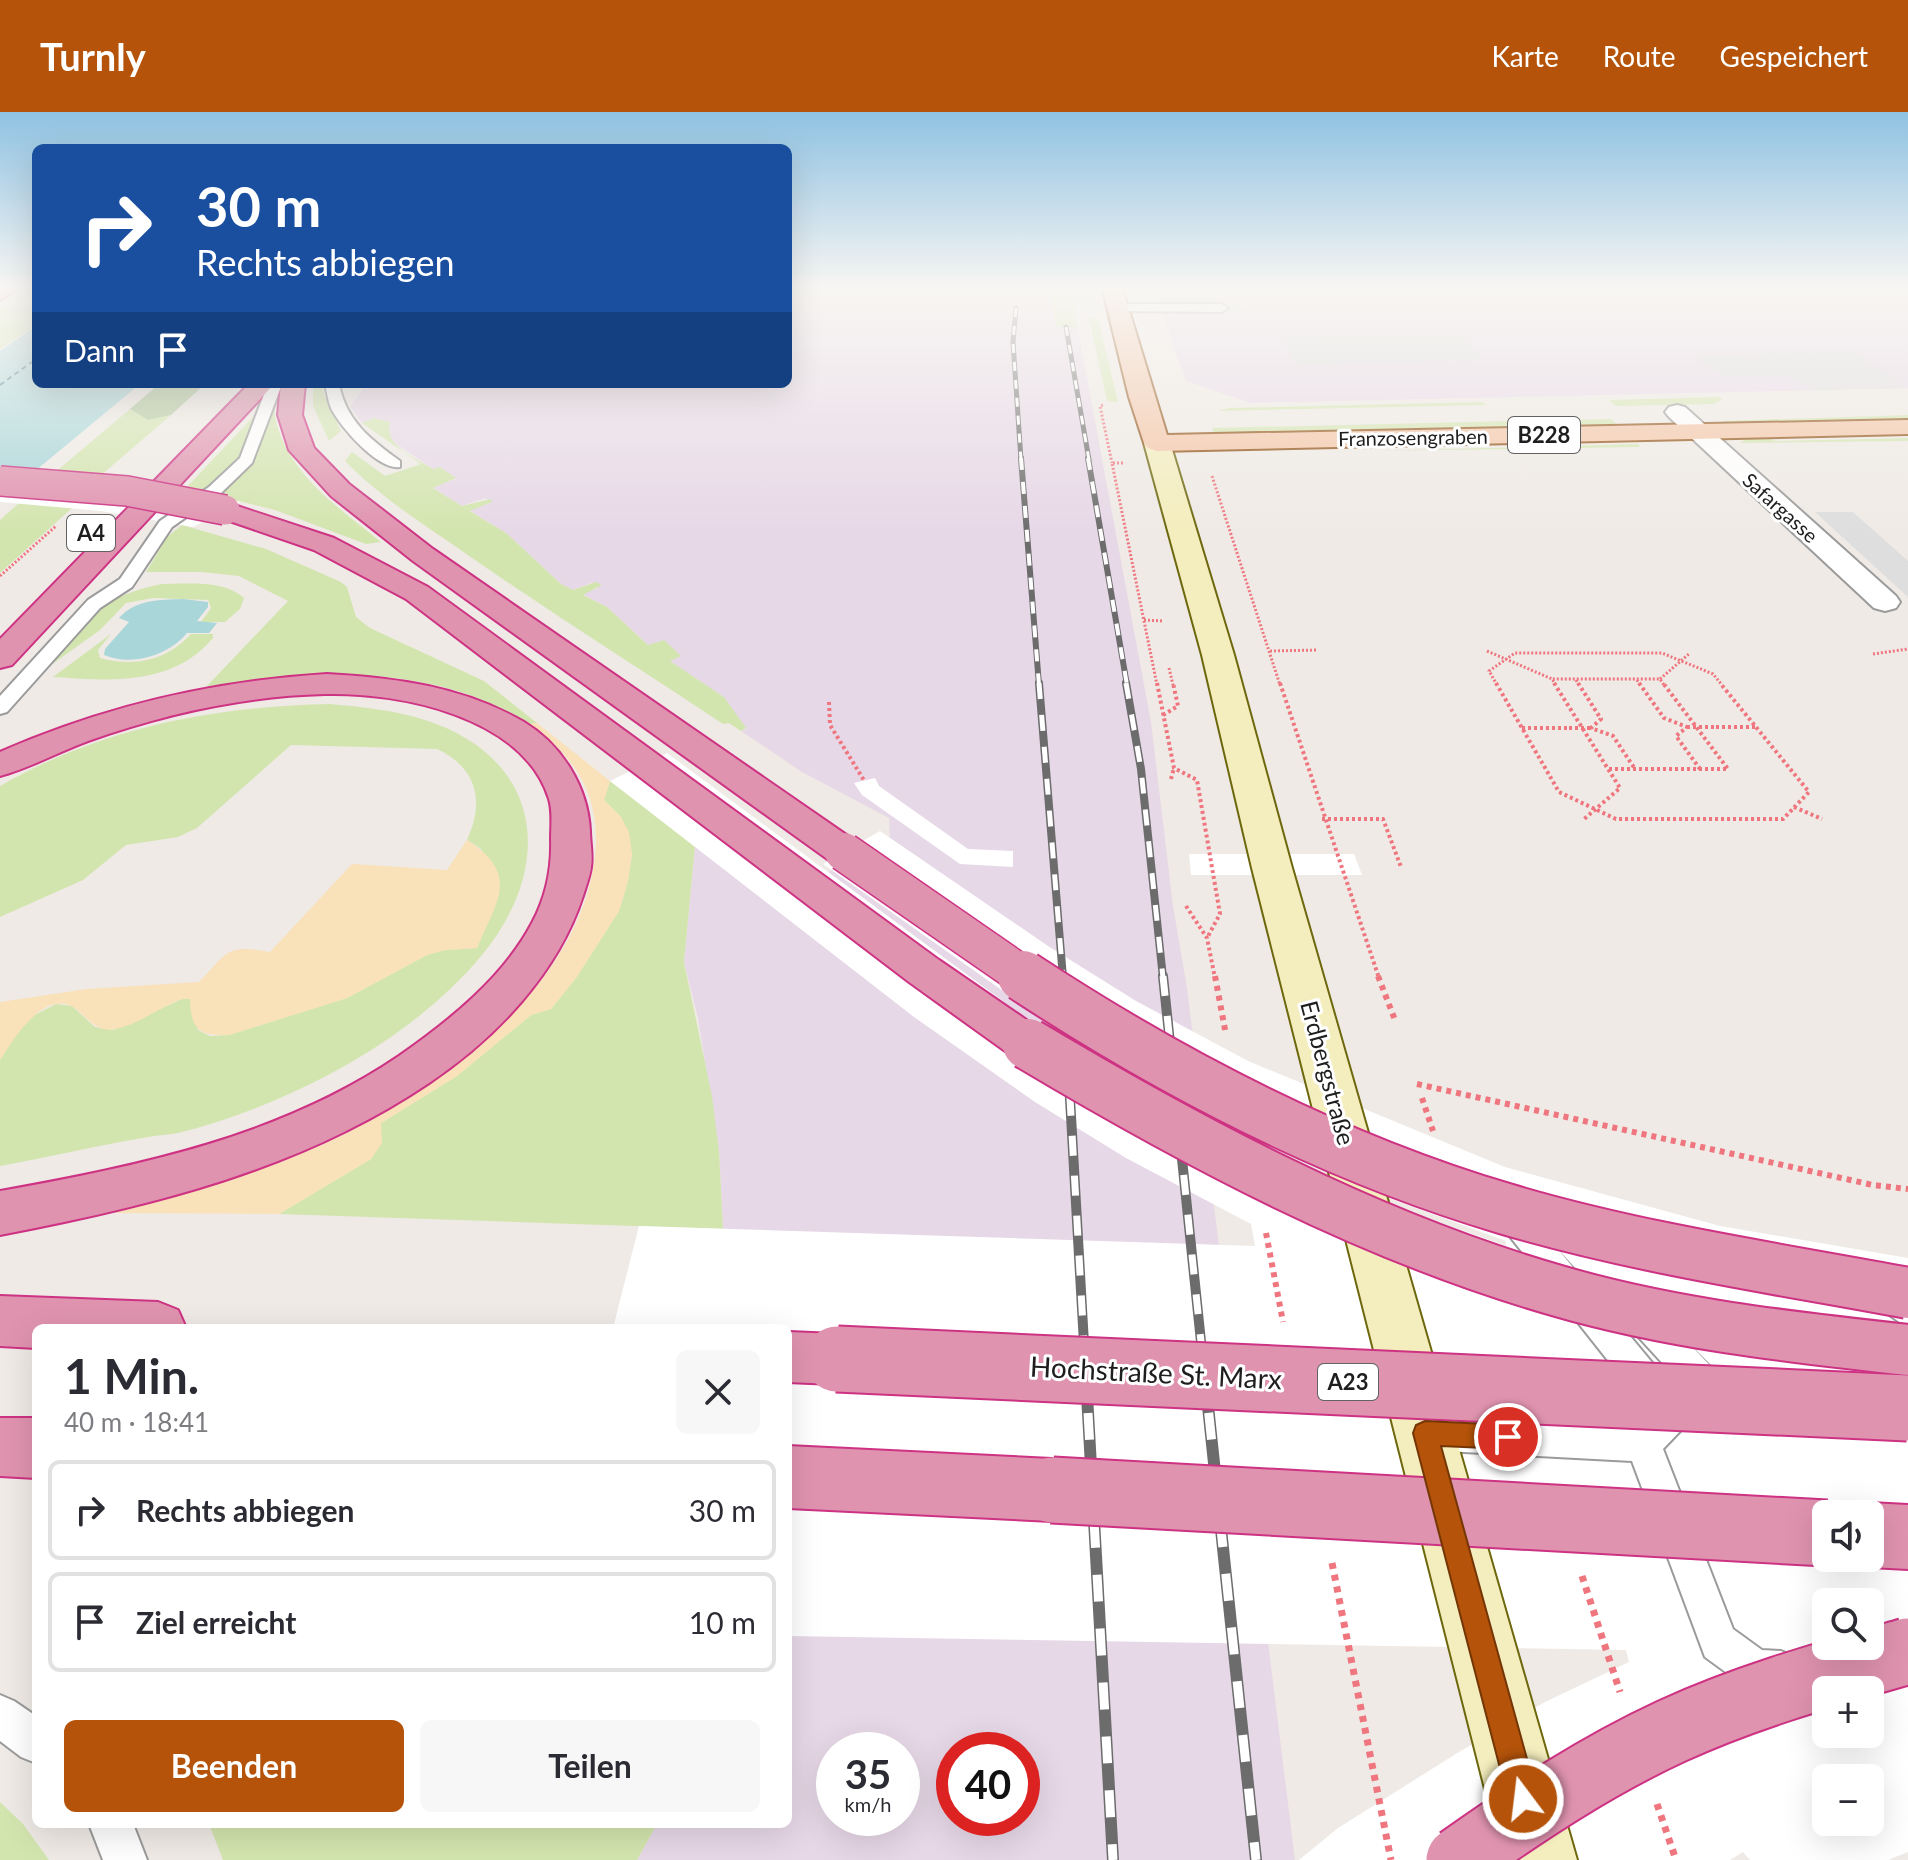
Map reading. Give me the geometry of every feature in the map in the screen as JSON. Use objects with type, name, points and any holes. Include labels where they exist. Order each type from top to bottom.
[{"type":"highway","name":"A4","points":[[0,620],[245,388]]},
{"type":"highway","points":[[0,658],[258,388]]},
{"type":"highway","points":[[293,388],[290,415],[298,442],[314,466],[340,490],[423,555],[844,852],[1026,979],[1120,1037],[1210,1086],[1321,1139],[1412,1176],[1506,1209],[1672,1249],[1902,1285]]},
{"type":"highway","points":[[0,481],[127,491],[225,510],[310,536],[386,573],[450,615],[1028,1044],[1163,1125],[1267,1178],[1386,1230],[1525,1281],[1659,1315],[1908,1351]]},
{"type":"highway","points":[[0,765],[94,726],[215,695],[298,685],[405,690],[472,708],[523,738],[542,755],[559,780],[570,805],[573,837],[571,872],[560,906],[526,967],[495,1004],[413,1070],[352,1106],[249,1153],[123,1189],[0,1213]]},
{"type":"highway","points":[[0,1321],[68,1324]]},
{"type":"highway","name":"Hochstraße St. Marx","points":[[792,1357],[1905,1420]]},
{"type":"highway","points":[[0,1447],[32,1448]]},
{"type":"highway","points":[[792,1477],[1812,1532]]},
{"type":"highway","points":[[1884,1536],[1908,1537]]},
{"type":"highway","points":[[1459,1860],[1507,1825],[1671,1731],[1784,1687],[1908,1651]]},
{"type":"main road","name":"Erdbergstraße","points":[[1136,369],[1157,443]]},
{"type":"main road","name":"Franzosengraben","points":[[1157,443],[1687,422],[1908,406]]},
{"type":"main road","name":"Franzosengraben","points":[[1687,422],[1908,427]]},
{"type":"street","name":"Safargasse","points":[[1687,422],[1885,602]]},
{"type":"street","name":"Erdbergstraße","points":[[1157,443],[1540,1860]]},
{"type":"lane","points":[[0,708],[94,604],[126,583],[166,524],[215,490],[247,460],[274,388]]},
{"type":"lane","points":[[332,388],[349,428],[395,464]]},
{"type":"lane","points":[[1487,1185],[1673,1414]]},
{"type":"lane","points":[[1529,1197],[1734,1416]]},
{"type":"lane","points":[[1574,1210],[1792,1420]]},
{"type":"lane","points":[[1626,1224],[1846,1423]]},
{"type":"lane","points":[[1676,1236],[1905,1420]]},
{"type":"lane","points":[[1729,1246],[1908,1389]]},
{"type":"lane","points":[[1782,1254],[1908,1351]]},
{"type":"lane","points":[[1838,1265],[1908,1318]]},
{"type":"lane","points":[[1425,1433],[1643,1444],[1673,1414],[1846,1423],[1905,1420]]},
{"type":"lane","points":[[1643,1444],[1719,1643],[1756,1670],[1908,1676]]},
{"type":"lane","points":[[0,1715],[32,1739]]},
{"type":"lane","points":[[113,1828],[125,1860]]},
{"type":"path","points":[[1171,779],[1174,768],[1112,463],[1157,443],[1220,464],[1213,468],[1212,475],[1322,819],[1395,1020]]},
{"type":"path","points":[[1144,620],[1164,621]]},
{"type":"path","points":[[1873,654],[1908,649]]},
{"type":"path","points":[[1270,651],[1318,650]]},
{"type":"path","points":[[1487,651],[1552,679],[1660,679],[1690,653]]},
{"type":"path","points":[[1515,653],[1662,653],[1713,674],[1809,792],[1783,819],[1616,819],[1559,792],[1522,728],[1489,671],[1515,653]]},
{"type":"path","points":[[1163,715],[1178,706],[1169,668]]},
{"type":"path","points":[[1552,679],[1620,788],[1583,820],[1595,809]]},
{"type":"path","points":[[1575,679],[1601,719],[1591,728]]},
{"type":"path","points":[[1636,679],[1664,718],[1687,727],[1756,727]]},
{"type":"path","points":[[1609,769],[1728,769],[1660,679]]},
{"type":"path","points":[[829,702],[830,725],[865,782]]},
{"type":"path","points":[[1687,727],[1676,736],[1700,769]]},
{"type":"path","points":[[1522,728],[1591,728],[1613,736],[1635,769]]},
{"type":"path","points":[[1174,768],[1197,780],[1220,914],[1207,938],[1186,906]]},
{"type":"path","points":[[1794,807],[1822,819]]},
{"type":"path","points":[[1322,819],[1383,819],[1401,867]]},
{"type":"path","points":[[1417,1084],[1730,1155],[1873,1185],[1908,1189]]},
{"type":"shaded area","points":[[792,369],[1085,369],[1151,722],[1295,1860],[637,1860],[655,1828],[792,1828],[792,1324],[785,1324],[723,1229],[719,1151],[698,1018],[684,962],[695,846],[709,785],[828,872],[890,836],[889,818],[802,772],[741,731],[746,729],[724,697],[669,661],[681,656],[648,645],[607,607],[582,594],[598,588],[591,583],[573,590],[561,584],[506,533],[469,510],[492,502],[485,498],[462,506],[432,487],[456,479],[433,469],[393,442],[388,431],[375,418],[362,423],[350,406],[364,388],[792,388]]},
{"type":"shaded area","points":[[1182,369],[1908,369],[1908,388],[1251,403],[1186,381]]},
{"type":"shaded area","points":[[1713,369],[1878,369],[1908,388],[1812,390],[1791,376],[1724,377]]},
{"type":"shaded area","points":[[1815,512],[1853,512],[1908,561],[1908,597]]},
{"type":"green space","points":[[1100,369],[1110,369],[1118,402],[1107,401]]},
{"type":"green space","points":[[154,388],[201,388],[171,415],[148,420],[130,409]]},
{"type":"green space","points":[[313,388],[323,388],[341,431],[329,441],[313,406]]},
{"type":"green space","points":[[1722,399],[1714,404],[1616,406],[1609,400]]},
{"type":"green space","points":[[273,400],[277,423],[296,464],[327,498],[381,542],[366,544],[275,510],[186,488],[268,401]]},
{"type":"green space","points":[[1483,402],[1486,405],[1218,411],[1229,408]]},
{"type":"green space","points":[[130,409],[148,420],[171,415],[100,476],[47,479]]},
{"type":"green space","points":[[1908,415],[1908,420],[1729,424],[1721,421]]},
{"type":"green space","points":[[375,418],[390,422],[392,438],[402,450],[433,469],[440,467],[456,478],[433,488],[462,506],[491,499],[492,502],[470,511],[506,533],[561,584],[573,590],[596,582],[602,585],[583,595],[607,607],[648,645],[664,640],[681,656],[670,661],[724,697],[746,728],[741,731],[729,723],[723,724],[494,573],[372,486],[345,461],[352,452],[385,476],[421,464],[362,423]]},
{"type":"green space","points":[[1611,419],[1620,427],[1533,429],[1525,421]]},
{"type":"green space","points":[[1512,421],[1520,429],[1215,437],[1212,428]]},
{"type":"green space","points":[[1760,436],[1776,441],[1908,438],[1908,441],[1740,443]]},
{"type":"green space","points":[[1638,444],[1640,447],[1374,451]]},
{"type":"green space","points":[[19,503],[72,508],[0,573],[0,520]]},
{"type":"green space","points":[[182,525],[266,549],[341,582],[347,587],[356,617],[370,628],[484,681],[537,723],[530,724],[493,704],[454,690],[372,676],[289,677],[206,687],[288,601],[239,576],[202,572],[146,572],[167,537]]},
{"type":"green space","points":[[162,584],[216,586],[244,598],[240,609],[225,622],[201,622],[211,608],[208,600],[153,598],[126,603],[100,630],[44,670],[82,625],[107,604],[140,589]]},
{"type":"green space","points":[[111,634],[98,650],[100,658],[125,662],[160,656],[191,634],[213,634],[213,638],[197,654],[160,672],[118,679],[53,677]]},
{"type":"green space","points":[[330,704],[378,709],[413,717],[464,737],[494,760],[514,787],[526,818],[528,851],[521,886],[506,921],[482,955],[451,988],[398,1032],[303,1088],[241,1114],[178,1133],[0,1166],[0,1060],[15,1035],[31,1017],[56,1004],[72,1006],[95,1027],[113,1030],[182,999],[190,999],[198,1030],[210,1036],[229,1035],[347,998],[427,955],[445,950],[477,948],[499,895],[481,849],[467,840],[476,812],[474,787],[461,766],[437,749],[291,745],[197,828],[178,837],[126,845],[83,880],[0,917],[0,786],[78,749],[159,724],[244,710]]},
{"type":"green space","points":[[610,781],[695,846],[684,962],[712,1096],[719,1151],[723,1229],[279,1214],[371,1159],[381,1123],[457,1076],[531,1015],[551,1009],[576,978],[619,911],[628,881],[632,854],[621,817],[604,800]]},
{"type":"green space","points":[[0,1802],[23,1824],[49,1860],[0,1860]]},
{"type":"green space","points":[[211,1828],[655,1828],[637,1860],[223,1860]]},
{"type":"sand","points":[[537,723],[610,781],[604,800],[621,817],[629,832],[632,854],[619,911],[576,978],[551,1009],[531,1015],[457,1076],[381,1123],[382,1143],[371,1159],[279,1214],[113,1213],[262,1169],[354,1130],[445,1073],[526,1000],[558,957],[581,912],[594,864],[596,842],[595,821],[584,784],[562,752],[530,724]]},
{"type":"sand","points":[[467,840],[484,852],[499,876],[497,901],[477,948],[445,950],[427,955],[347,998],[229,1035],[210,1034],[198,1029],[192,1017],[190,999],[174,1002],[140,1020],[108,1030],[97,1026],[73,1007],[51,1005],[30,1020],[0,1060],[0,1002],[87,989],[199,982],[229,952],[245,949],[270,952],[352,864],[447,870]]},
{"type":"water","points":[[0,369],[32,369],[32,388],[135,388],[0,500]]},
{"type":"water","points":[[183,599],[208,602],[208,607],[197,621],[217,623],[209,633],[187,633],[170,647],[149,657],[126,660],[104,655],[105,649],[129,622],[119,618],[133,607],[148,602]]},
{"type":"pier","points":[[0,475],[194,492],[240,502],[193,527],[101,511],[0,502]]},
{"type":"pier","points":[[667,753],[1019,1013],[1177,1107],[1403,1209],[1506,1246],[1506,1241],[1394,1200],[1271,1147],[1162,1090],[1033,1012],[823,864],[880,831],[1048,946],[1136,1001],[1248,1061],[1505,1167],[1720,1226],[1908,1258],[1908,1852],[1888,1860],[1750,1860],[1743,1852],[1730,1860],[1299,1860],[1338,1828],[1459,1752],[1545,1702],[1629,1662],[1626,1650],[792,1636],[792,1324],[614,1324],[639,1226],[1255,1246],[1251,1224],[1126,1158],[1035,1102],[914,1017],[610,781]]},
{"type":"pier","points":[[875,778],[879,786],[968,849],[1013,851],[1013,867],[960,864],[862,795],[854,783]]},
{"type":"pier","points":[[1189,854],[1354,854],[1362,875],[1191,875]]},
{"type":"ferry route","points":[[0,385],[23,369]]},
{"type":"railway","points":[[1015,369],[1021,460]]},
{"type":"railway","points":[[1073,369],[1089,460]]},
{"type":"railway","points":[[1021,458],[1039,685]]},
{"type":"railway","points":[[1088,458],[1127,685]]},
{"type":"railway","points":[[1039,683],[1063,978]]},
{"type":"railway","points":[[1126,683],[1141,769],[1163,978]]},
{"type":"railway","points":[[1063,976],[1085,1361]]},
{"type":"railway","points":[[1163,976],[1203,1361]]},
{"type":"railway","points":[[1085,1359],[1113,1860]]},
{"type":"railway","points":[[1203,1359],[1256,1860]]},
{"type":"route","points":[[1508,1437],[1425,1433],[1523,1799]]}]
